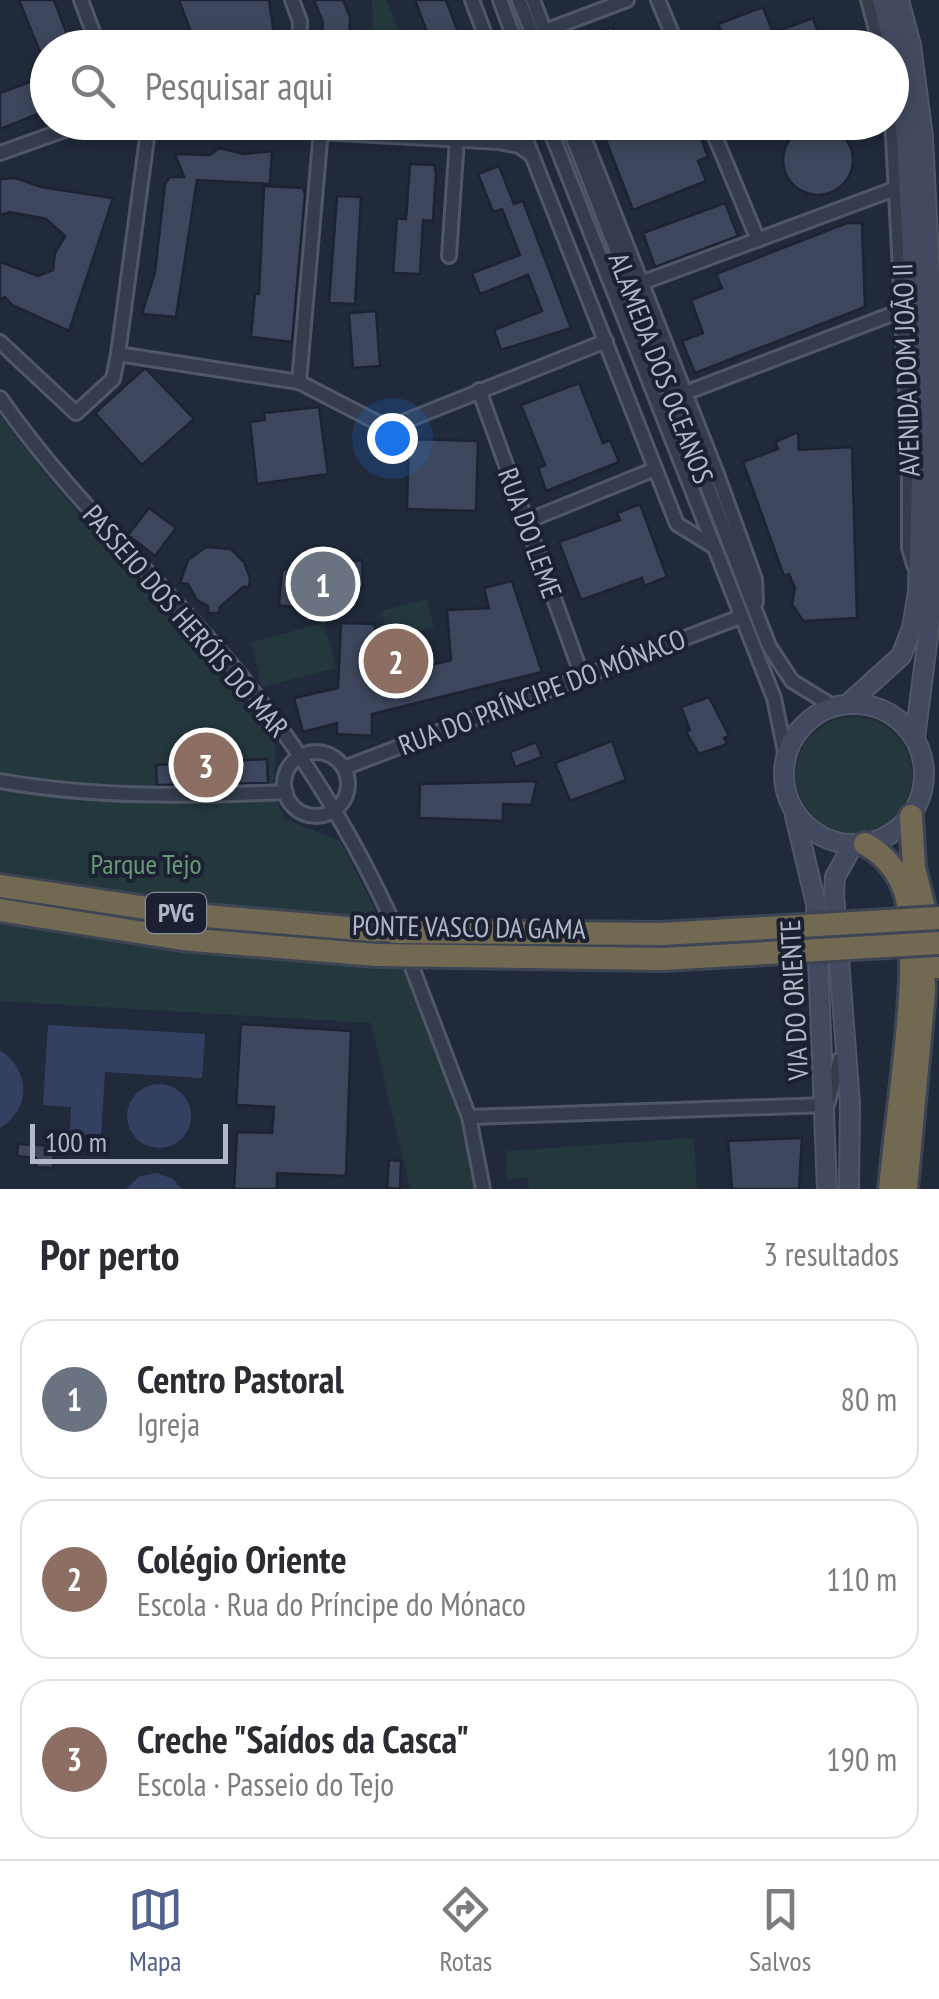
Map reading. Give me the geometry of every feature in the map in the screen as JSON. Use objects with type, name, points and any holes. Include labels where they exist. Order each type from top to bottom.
[{"type":"highway","points":[[911,816],[912,852],[939,967]]},
{"type":"highway","points":[[859,844],[891,865],[908,904],[908,992],[890,1189]]},
{"type":"highway","name":"PONTE VASCO DA GAMA","points":[[0,886],[193,916],[427,933],[646,934],[939,918]]},
{"type":"highway","points":[[906,1189],[924,992],[920,890]]},
{"type":"highway","name":"PONTE VASCO DA GAMA","points":[[0,910],[268,948],[496,960],[663,959],[939,943]]},
{"type":"main road","name":"AVENIDA DOM JOÃO II","points":[[882,0],[890,30]]},
{"type":"main road","name":"AVENIDA DOM JOÃO II","points":[[899,0],[907,30]]},
{"type":"main road","name":"AVENIDA DOM JOÃO II","points":[[909,38],[923,136],[938,442],[938,548],[915,738]]},
{"type":"main road","name":"AVENIDA DOM JOÃO II","points":[[841,706],[885,673],[904,649],[914,618],[922,442],[906,140]]},
{"type":"main road","points":[[841,706],[886,712],[915,738],[925,778],[911,816],[898,830],[859,844],[830,840],[809,828],[794,811],[784,776],[786,758],[796,735],[812,718],[841,706]]},
{"type":"main road","name":"VIA DO ORIENTE","points":[[794,811],[816,904],[827,1105],[827,1189]]},
{"type":"main road","name":"VIA DO ORIENTE","points":[[848,1189],[850,1102],[834,894],[835,877],[859,844]]},
{"type":"main road","points":[[827,1105],[840,1131],[848,1189]]},
{"type":"street","points":[[81,0],[92,30]]},
{"type":"street","points":[[292,0],[299,30]]},
{"type":"street","points":[[472,0],[483,30]]},
{"type":"street","points":[[500,0],[511,30]]},
{"type":"street","points":[[520,0],[531,30]]},
{"type":"street","points":[[533,0],[545,30]]},
{"type":"street","points":[[548,30],[627,0]]},
{"type":"street","points":[[658,0],[670,30]]},
{"type":"street","points":[[868,0],[876,30]]},
{"type":"street","points":[[0,153],[36,140]]},
{"type":"street","points":[[0,342],[76,413],[113,379],[145,140]]},
{"type":"street","points":[[299,382],[320,140]]},
{"type":"street","points":[[449,256],[457,140],[519,146],[532,156]]},
{"type":"street","points":[[499,142],[503,140]]},
{"type":"street","name":"ALAMEDA DOS OCEANOS","points":[[525,140],[677,524],[711,545]]},
{"type":"street","name":"ALAMEDA DOS OCEANOS","points":[[553,140],[777,708],[786,758]]},
{"type":"street","name":"ALAMEDA DOS OCEANOS","points":[[573,140],[756,614],[784,672],[841,706]]},
{"type":"street","name":"ALAMEDA DOS OCEANOS","points":[[585,140],[755,579],[756,614]]},
{"type":"street","points":[[716,140],[758,240]]},
{"type":"street","points":[[894,140],[909,548],[918,578]]},
{"type":"street","points":[[641,283],[897,188]]},
{"type":"street","points":[[685,393],[903,310]]},
{"type":"street","points":[[118,354],[299,382],[388,428],[606,342]]},
{"type":"street","name":"RUA DO LEME","points":[[479,390],[582,676]]},
{"type":"street","name":"PASSEIO DOS HERÓIS DO MAR","points":[[0,398],[88,508],[238,673],[335,810],[386,908],[432,1015],[469,1117],[483,1189]]},
{"type":"street","points":[[525,522],[655,469]]},
{"type":"street","name":"RUA DO PRÍNCIPE DO MÓNACO","points":[[344,768],[740,617]]},
{"type":"street","points":[[327,754],[344,768],[347,792],[335,810],[308,814],[294,806],[286,792],[288,770],[300,756],[327,754]]},
{"type":"street","points":[[0,781],[144,796],[286,792]]},
{"type":"street","points":[[469,1117],[827,1105],[840,1072],[844,1014]]},
{"type":"green space","points":[[372,0],[387,0],[398,30],[373,30]]},
{"type":"green space","name":"Parque Tejo","points":[[0,415],[65,498],[272,737],[276,750],[273,793],[285,819],[340,841],[421,1010],[453,1099],[476,1189],[410,1189],[371,1023],[0,1001]]},
{"type":"green space","points":[[427,599],[434,627],[389,639],[381,611]]},
{"type":"green space","points":[[324,623],[336,668],[262,687],[251,642]]},
{"type":"green space","points":[[854,717],[876,721],[895,734],[908,753],[912,775],[908,797],[895,816],[876,829],[854,833],[832,829],[813,816],[800,797],[796,775],[800,753],[813,734],[832,721]]},
{"type":"green space","points":[[694,1138],[697,1189],[529,1189],[527,1177],[506,1180],[507,1151]]},
{"type":"water","points":[[48,1025],[205,1034],[202,1078],[105,1072],[101,1136],[70,1134],[71,1107],[43,1105]]},
{"type":"water","points":[[0,1050],[17,1068],[23,1089],[18,1110],[0,1128]]},
{"type":"water","points":[[159,1084],[182,1093],[191,1116],[182,1139],[159,1148],[136,1139],[127,1116],[136,1093]]},
{"type":"water","points":[[157,1173],[173,1179],[182,1189],[126,1189],[140,1176]]},
{"type":"building","points":[[19,0],[54,0],[65,30],[31,30]]},
{"type":"building","points":[[179,0],[269,0],[273,30],[190,30]]},
{"type":"building","points":[[314,0],[343,0],[350,17],[350,30],[322,30]]},
{"type":"building","points":[[415,0],[446,0],[457,30],[426,30]]},
{"type":"building","points":[[763,7],[772,30],[720,30],[718,24]]},
{"type":"building","points":[[813,18],[817,30],[781,30]]},
{"type":"building","points":[[30,82],[30,117],[0,129],[0,93]]},
{"type":"building","points":[[606,140],[702,140],[708,157],[698,161],[706,181],[633,210]]},
{"type":"building","points":[[789,140],[847,140],[851,146],[851,174],[832,193],[804,193],[785,174],[783,160]]},
{"type":"building","points":[[219,148],[244,154],[272,151],[270,184],[197,180],[176,317],[142,314],[155,272],[165,184],[170,177],[184,177],[175,154],[210,155]]},
{"type":"building","points":[[410,164],[434,165],[436,172],[433,221],[423,220],[420,274],[393,273],[397,218],[406,219]]},
{"type":"building","points":[[499,166],[514,204],[523,201],[571,328],[501,350],[494,330],[542,311],[528,275],[480,294],[472,273],[520,255],[502,209],[493,212],[478,174]]},
{"type":"building","points":[[16,178],[41,187],[113,198],[69,331],[12,305],[5,297],[0,300],[0,262],[38,276],[53,270],[55,253],[65,236],[46,219],[10,212],[0,215],[0,179]]},
{"type":"building","points":[[264,186],[303,188],[305,194],[292,342],[251,337],[255,294],[259,294]]},
{"type":"building","points":[[337,196],[361,197],[355,304],[329,303]]},
{"type":"building","points":[[725,203],[738,236],[655,267],[643,233]]},
{"type":"building","points":[[847,223],[862,223],[865,307],[695,373],[682,341],[703,333],[691,300],[722,288],[716,274]]},
{"type":"building","points":[[376,311],[380,366],[353,368],[349,313]]},
{"type":"building","points":[[145,368],[194,419],[142,465],[95,413]]},
{"type":"building","points":[[579,383],[603,443],[610,440],[619,462],[546,491],[538,468],[545,465],[521,405]]},
{"type":"building","points":[[319,407],[328,474],[257,484],[250,422],[265,420],[264,413]]},
{"type":"building","points":[[798,432],[799,450],[852,447],[857,618],[803,621],[792,604],[795,588],[789,574],[784,576],[743,462],[778,449],[775,442]]},
{"type":"building","points":[[409,439],[478,441],[476,511],[407,509]]},
{"type":"building","points":[[640,504],[667,577],[644,586],[642,578],[581,600],[559,542],[620,520],[617,513]]},
{"type":"building","points":[[149,508],[176,528],[155,556],[128,535]]},
{"type":"building","points":[[206,547],[231,549],[244,562],[250,578],[249,587],[243,587],[220,607],[219,613],[208,613],[208,606],[197,600],[188,584],[180,583],[188,560]]},
{"type":"building","points":[[362,560],[363,587],[306,609],[279,605],[282,570]]},
{"type":"building","points":[[512,581],[542,672],[372,714],[372,736],[337,734],[337,723],[303,732],[294,698],[338,688],[341,623],[375,624],[374,679],[451,660],[447,610],[489,608],[484,588]]},
{"type":"building","points":[[709,697],[729,736],[724,738],[727,744],[699,754],[686,732],[690,730],[681,707]]},
{"type":"building","points":[[612,741],[626,780],[570,801],[555,763]]},
{"type":"building","points":[[536,742],[542,757],[515,767],[510,752]]},
{"type":"building","points":[[267,759],[268,783],[157,785],[156,765]]},
{"type":"building","points":[[537,781],[531,805],[503,804],[503,821],[419,818],[420,784]]},
{"type":"building","points":[[241,1024],[351,1031],[346,1176],[277,1173],[277,1189],[234,1189],[237,1132],[272,1133],[274,1107],[236,1105]]},
{"type":"building","points":[[802,1138],[799,1189],[732,1189],[728,1141]]},
{"type":"building","points":[[18,1144],[54,1146],[53,1168],[36,1167],[36,1158],[17,1156]]},
{"type":"building","points":[[389,1160],[401,1161],[400,1189],[387,1188]]},
{"type":"place","name":"Centro Pastoral","points":[[323,584]]},
{"type":"place","name":"Colégio Oriente","points":[[396,661]]},
{"type":"place","name":"Creche \"Saídos da Casca\"","points":[[206,765]]}]
